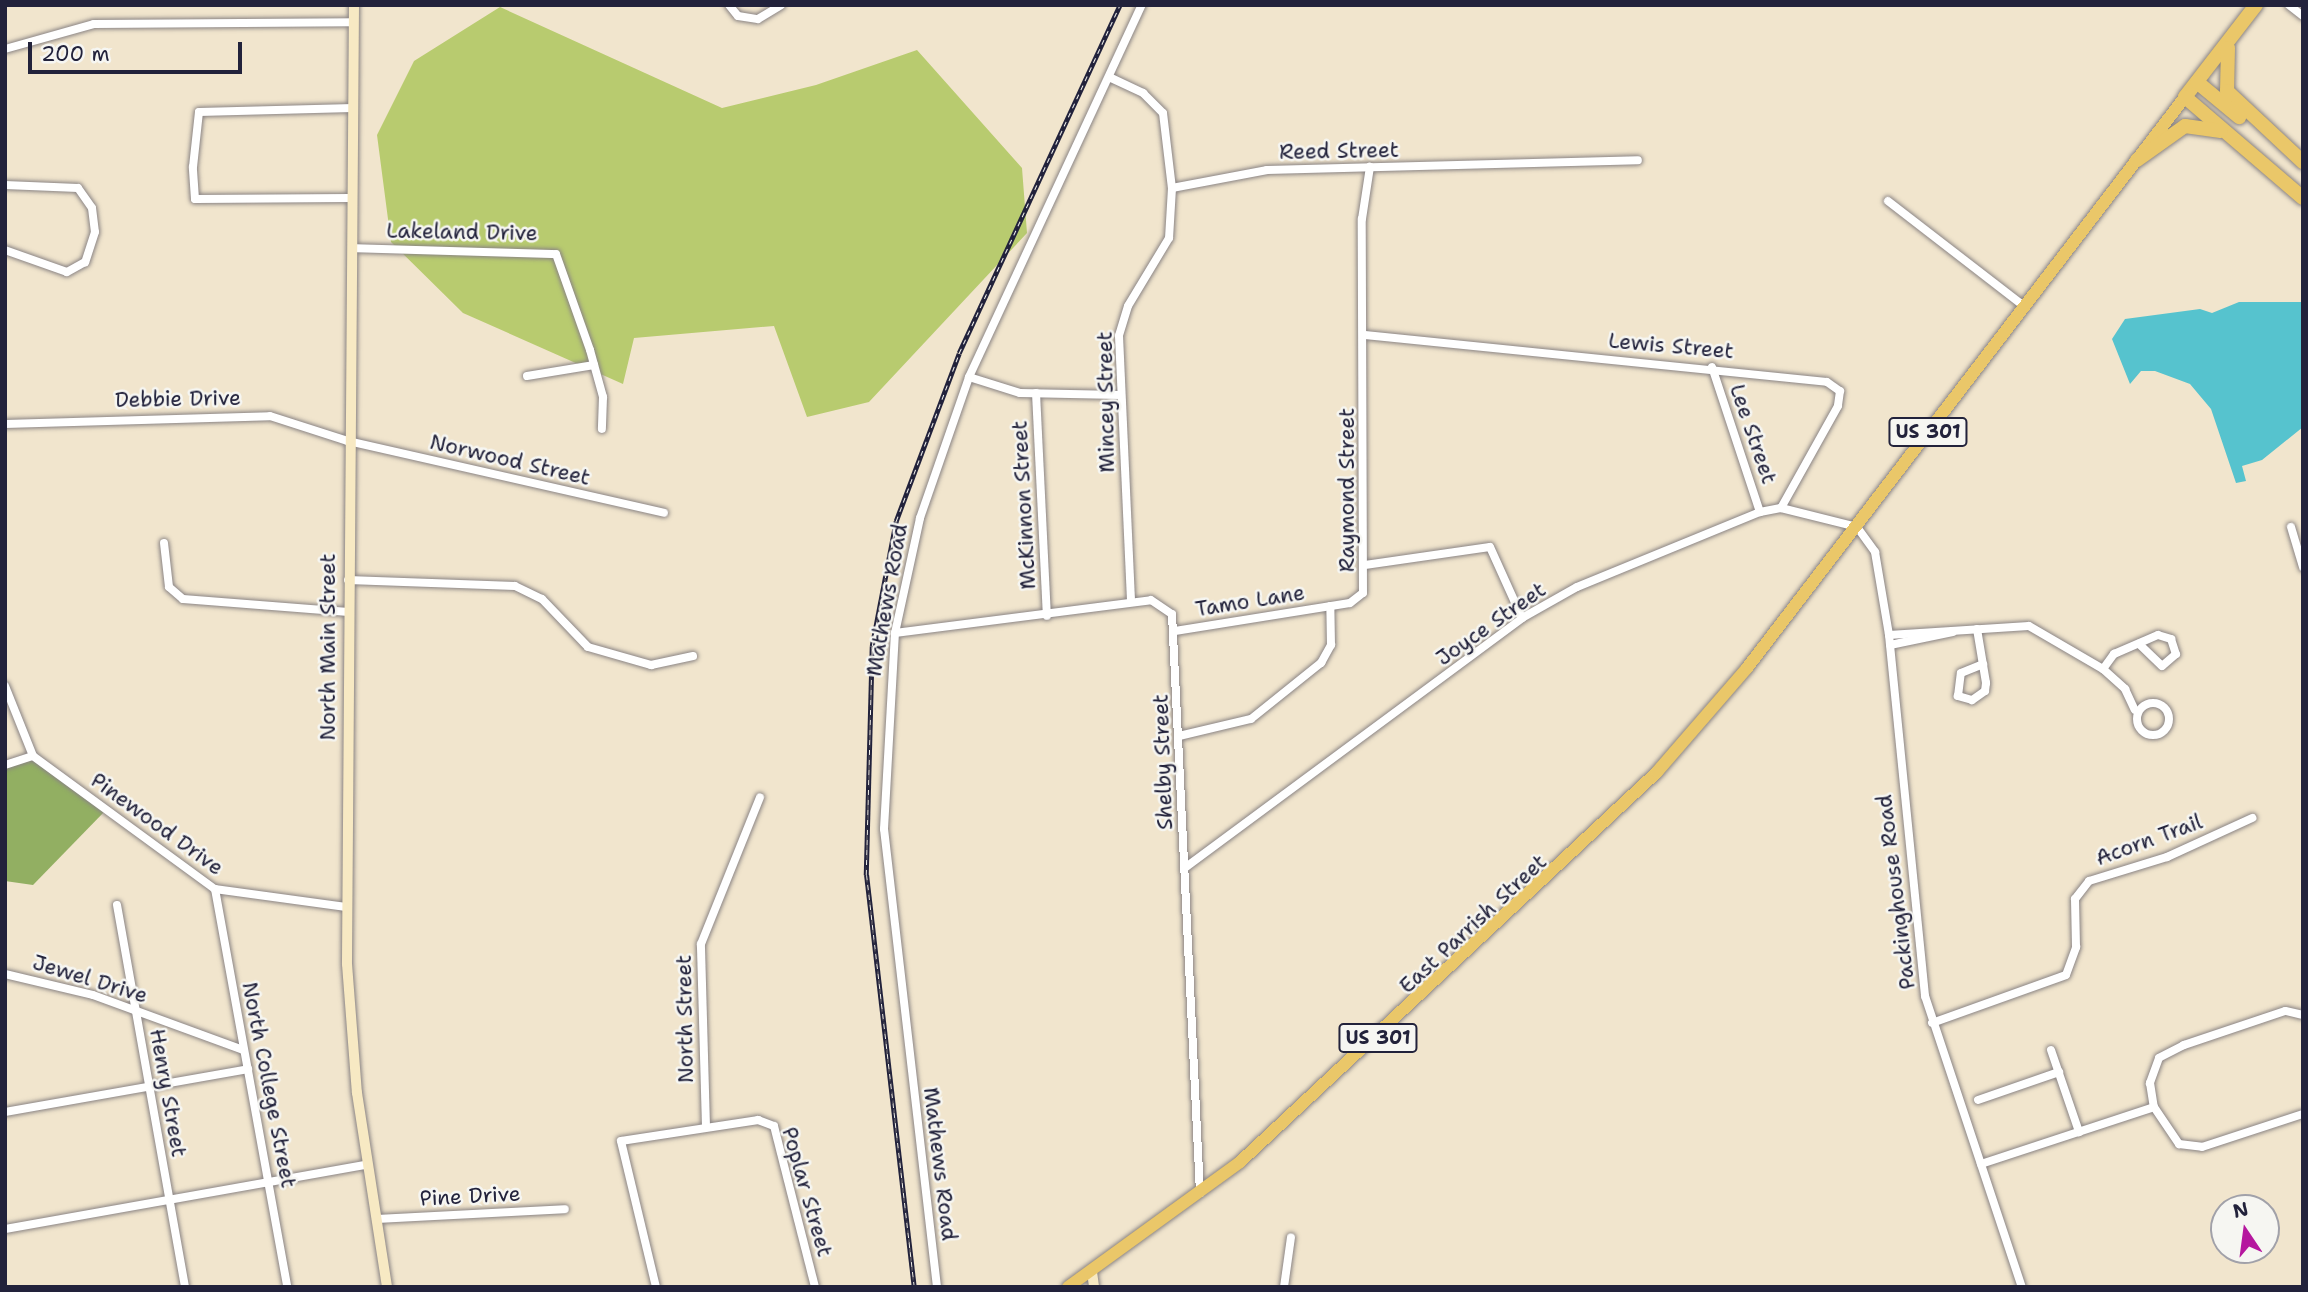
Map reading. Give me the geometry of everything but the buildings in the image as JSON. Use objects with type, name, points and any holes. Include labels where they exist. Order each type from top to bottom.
[{"type":"highway","name":"US 301","points":[[2185,97],[2256,5]]},
{"type":"highway","points":[[2228,41],[2227,91],[2303,162]]},
{"type":"highway","points":[[2197,82],[2303,171]]},
{"type":"highway","points":[[2185,97],[2303,198]]},
{"type":"highway","points":[[2137,160],[2185,126],[2227,132]]},
{"type":"main road","name":"US 301","points":[[1857,527],[2185,97]]},
{"type":"main road","name":"East Parrish Street","points":[[1068,1287],[1200,1193],[1433,987],[1665,763],[1857,527]]},
{"type":"street","name":"North Main Street","points":[[354,5],[348,441],[346,907],[366,1165],[387,1287]]},
{"type":"street","points":[[729,5],[738,16],[758,19],[781,5]]},
{"type":"street","name":"Mathews Road","points":[[937,1287],[886,854],[895,633],[917,527],[969,377],[1142,5]]},
{"type":"street","points":[[2289,5],[2303,16]]},
{"type":"street","points":[[5,50],[94,24],[354,22]]},
{"type":"street","name":"Mincey Street","points":[[1109,77],[1143,93],[1163,113],[1172,188],[1169,238],[1121,324],[1120,395],[1131,602]]},
{"type":"street","points":[[351,198],[195,199],[199,112],[353,108]]},
{"type":"street","name":"Reed Street","points":[[1172,188],[1266,170],[1639,160]]},
{"type":"street","name":"Raymond Street","points":[[1330,606],[1361,598],[1364,565],[1365,335],[1362,219],[1370,167]]},
{"type":"street","points":[[5,185],[78,188],[92,208],[96,232],[85,262],[67,272],[5,250]]},
{"type":"street","points":[[1888,201],[2025,307]]},
{"type":"street","name":"Lakeland Drive","points":[[352,248],[556,254],[594,365],[602,429]]},
{"type":"street","name":"Lewis Street","points":[[1365,335],[1712,367],[1827,382],[1840,391],[1781,509]]},
{"type":"street","points":[[527,376],[594,365]]},
{"type":"street","name":"Lee Street","points":[[1712,367],[1760,512]]},
{"type":"street","points":[[969,377],[1000,390],[1120,395]]},
{"type":"street","name":"McKinnon Street","points":[[1036,393],[1047,616]]},
{"type":"street","name":"Debbie Drive","points":[[5,424],[234,413],[290,420],[348,441]]},
{"type":"street","name":"Norwood Street","points":[[348,441],[664,513]]},
{"type":"street","name":"Joyce Street","points":[[1186,867],[1522,618],[1577,587],[1760,512],[1781,509],[1857,527]]},
{"type":"street","name":"Packinghouse Road","points":[[1857,527],[1875,552],[1889,640],[1916,948],[1932,1023],[2022,1287]]},
{"type":"street","points":[[2291,527],[2303,567]]},
{"type":"street","points":[[164,542],[169,587],[183,599],[348,612]]},
{"type":"street","points":[[1364,565],[1490,547],[1522,618]]},
{"type":"street","points":[[348,580],[515,586],[542,599],[588,647],[638,664],[693,656]]},
{"type":"street","points":[[895,633],[1047,616],[1131,602],[1167,606],[1175,631]]},
{"type":"street","points":[[1179,736],[1251,719],[1321,663],[1331,645],[1330,606]]},
{"type":"street","name":"Tamo Lane","points":[[1175,631],[1330,606]]},
{"type":"street","points":[[1889,640],[1956,631],[2029,626],[2103,669],[2125,689],[2135,710],[2152,736],[2170,726],[2160,704],[2135,710]]},
{"type":"street","points":[[1977,629],[1983,664],[1981,696],[1958,696],[1961,673],[1983,664]]},
{"type":"street","name":"Shelby Street","points":[[1175,631],[1200,1193]]},
{"type":"street","points":[[2103,669],[2114,654],[2139,644],[2165,634],[2176,654],[2162,666],[2139,644]]},
{"type":"street","points":[[5,686],[33,756],[5,765]]},
{"type":"street","name":"Pinewood Drive","points":[[33,756],[215,889],[346,907]]},
{"type":"street","name":"North Street","points":[[706,1127],[701,944],[760,797]]},
{"type":"street","name":"Acorn Trail","points":[[1932,1023],[2066,975],[2076,947],[2075,899],[2089,881],[2166,857],[2252,818]]},
{"type":"street","name":"North College Street","points":[[215,889],[288,1287]]},
{"type":"street","name":"Henry Street","points":[[117,905],[186,1287]]},
{"type":"street","name":"Jewel Drive","points":[[5,974],[136,1011],[243,1049]]},
{"type":"street","points":[[2303,1015],[2286,1011],[2159,1058],[2150,1083],[2154,1107],[2179,1144],[2202,1147],[2303,1114]]},
{"type":"street","points":[[2051,1050],[2079,1132]]},
{"type":"street","points":[[5,1112],[248,1069]]},
{"type":"street","points":[[1978,1100],[2059,1073]]},
{"type":"street","points":[[1982,1164],[2154,1107]]},
{"type":"street","name":"Poplar Street","points":[[706,1127],[753,1121],[774,1126],[815,1287]]},
{"type":"street","points":[[656,1287],[621,1141],[706,1127]]},
{"type":"street","points":[[5,1229],[269,1180],[366,1165]]},
{"type":"street","name":"Pine Drive","points":[[376,1219],[565,1209]]},
{"type":"street","points":[[1284,1287],[1291,1237]]},
{"type":"street","points":[[1091,1272],[1094,1287]]},
{"type":"green space","points":[[500,7],[722,108],[816,85],[917,50],[1022,168],[1027,233],[869,402],[807,417],[774,326],[634,338],[623,384],[463,313],[391,242],[377,135],[414,61]]},
{"type":"green space","points":[[32,759],[105,811],[33,885],[5,881],[5,768]]},
{"type":"water","points":[[2239,302],[2303,302],[2303,427],[2262,460],[2242,466],[2246,481],[2236,483],[2211,409],[2190,384],[2155,371],[2141,371],[2130,384],[2112,339],[2125,319],[2200,309],[2212,313]]},
{"type":"railway","points":[[914,1287],[866,875],[872,646],[896,521],[959,353],[1120,5]]}]
